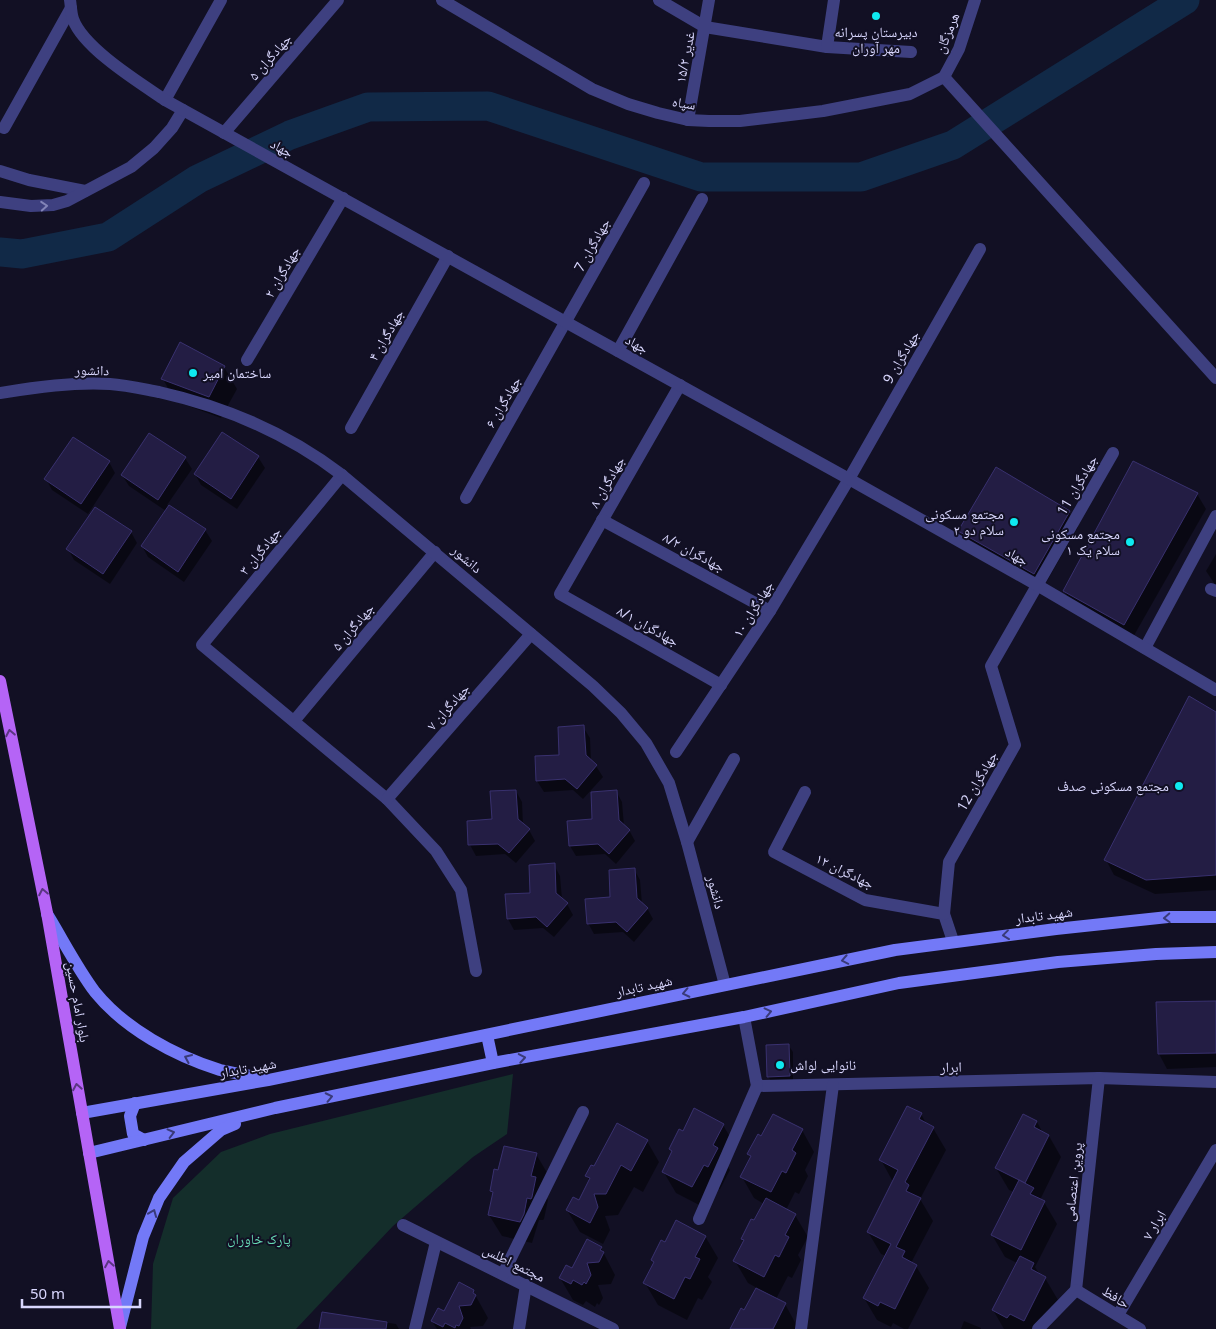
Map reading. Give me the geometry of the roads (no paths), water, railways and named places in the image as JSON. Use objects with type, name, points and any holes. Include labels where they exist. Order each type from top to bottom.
[{"type":"main road","name":"بلوار امام حسین","points":[[0,681],[47,913],[120,1328]]},
{"type":"main road","points":[[47,913],[78,967],[96,992],[114,1012],[136,1028],[181,1055],[221,1070],[268,1080]]},
{"type":"main road","name":"شهید تابدار","points":[[82,1113],[268,1080],[895,950],[1056,928],[1168,917],[1216,917]]},
{"type":"main road","points":[[89,1153],[275,1108],[493,1063],[744,1018],[899,983],[1058,962],[1156,954],[1216,952]]},
{"type":"main road","points":[[486,1035],[493,1063]]},
{"type":"main road","points":[[135,1103],[130,1116],[133,1134],[144,1140]]},
{"type":"main road","points":[[120,1328],[143,1237],[159,1198],[174,1176],[184,1162],[221,1130],[275,1108]]},
{"type":"street","points":[[165,100],[221,0]]},
{"type":"street","name":"جهادگران ۵","points":[[224,133],[338,0]]},
{"type":"street","name":"سپاه","points":[[442,0],[592,89],[628,104],[688,120],[740,121],[823,111],[910,94],[944,77]]},
{"type":"street","points":[[659,0],[706,27],[827,47],[911,52]]},
{"type":"street","name":"غدیر ۱۵/۲","points":[[688,120],[706,27],[709,0]]},
{"type":"street","points":[[827,47],[834,0]]},
{"type":"street","name":"هرمزگان","points":[[944,77],[959,49],[975,0]]},
{"type":"street","points":[[4,128],[71,4]]},
{"type":"street","name":"جهاد","points":[[71,4],[74,21],[87,40],[111,62],[165,100],[849,479],[1037,585],[1216,690]]},
{"type":"street","points":[[944,77],[1216,378]]},
{"type":"street","points":[[0,202],[25,206],[53,205],[67,201],[85,192],[132,167],[172,128],[184,110]]},
{"type":"street","points":[[0,171],[30,180],[85,192]]},
{"type":"street","name":"جهادگران 7","points":[[566,322],[644,183]]},
{"type":"street","name":"جهادگران ۲","points":[[247,360],[343,198]]},
{"type":"street","points":[[618,351],[702,200]]},
{"type":"street","name":"جهادگران 9","points":[[849,479],[980,249]]},
{"type":"street","name":"جهادگران ۴","points":[[351,428],[448,256]]},
{"type":"street","name":"جهادگران ۶","points":[[466,498],[566,322]]},
{"type":"street","name":"دانشور","points":[[0,393],[51,385],[102,384],[170,395],[220,408],[276,432],[342,475],[593,686],[622,713],[646,743],[669,783],[688,842],[725,984]]},
{"type":"street","name":"جهادگران ۸","points":[[560,594],[680,385]]},
{"type":"street","name":"جهادگران 11","points":[[1037,585],[1112,453]]},
{"type":"street","name":"جهادگران ۳","points":[[294,721],[202,645],[342,475]]},
{"type":"street","name":"جهادگران ۱۰","points":[[676,752],[770,611],[849,479]]},
{"type":"street","points":[[1144,648],[1216,516]]},
{"type":"street","name":"جهادگران ۸/۲","points":[[602,520],[770,611]]},
{"type":"street","name":"جهادگران ۵","points":[[294,721],[435,552]]},
{"type":"street","name":"جهادگران 12","points":[[944,914],[949,862],[1015,745],[991,666],[1037,585]]},
{"type":"street","name":"جهادگران ۸/۱","points":[[560,594],[721,685]]},
{"type":"street","name":"جهادگران ۷","points":[[387,799],[532,634]]},
{"type":"street","points":[[294,721],[387,799],[436,851],[462,890],[476,971]]},
{"type":"street","points":[[688,842],[734,759]]},
{"type":"street","name":"جهادگران ۱۲","points":[[805,792],[774,852],[865,900],[944,914]]},
{"type":"street","points":[[944,914],[954,941]]},
{"type":"street","points":[[699,1219],[757,1086],[744,1018]]},
{"type":"street","name":"ابرار","points":[[757,1086],[1099,1078],[1216,1082]]},
{"type":"street","name":"پروین اعتصامی","points":[[1076,1290],[1099,1078]]},
{"type":"street","points":[[801,1329],[833,1085]]},
{"type":"street","points":[[504,1274],[583,1112]]},
{"type":"street","name":"ابرار ۷","points":[[1118,1315],[1216,1150]]},
{"type":"street","name":"مجتمع اطلس","points":[[403,1225],[613,1329]]},
{"type":"street","points":[[415,1329],[436,1242]]},
{"type":"street","points":[[519,1329],[526,1285]]},
{"type":"street","points":[[1038,1329],[1076,1290]]},
{"type":"street","name":"حافظ","points":[[1076,1290],[1140,1329]]},
{"type":"waterway","points":[[0,252],[22,254],[108,237],[198,179],[290,135],[368,107],[488,106],[701,177],[861,177],[953,145],[1185,0]]},
{"type":"place","name":"دبیرستان پسرانه مهر آوران","points":[[876,16]]},
{"type":"place","name":"ساختمان امیر","points":[[193,373]]},
{"type":"place","name":"مجتمع مسکونی سلام دو ۲","points":[[1014,522]]},
{"type":"place","name":"مجتمع مسکونی سلام یک ۱","points":[[1130,542]]},
{"type":"place","name":"مجتمع مسکونی صدف","points":[[1179,786]]},
{"type":"place","name":"نانوایی لواش","points":[[780,1065]]},
{"type":"park label","name":"پارک خاوران","points":[[259,1239]]}]
